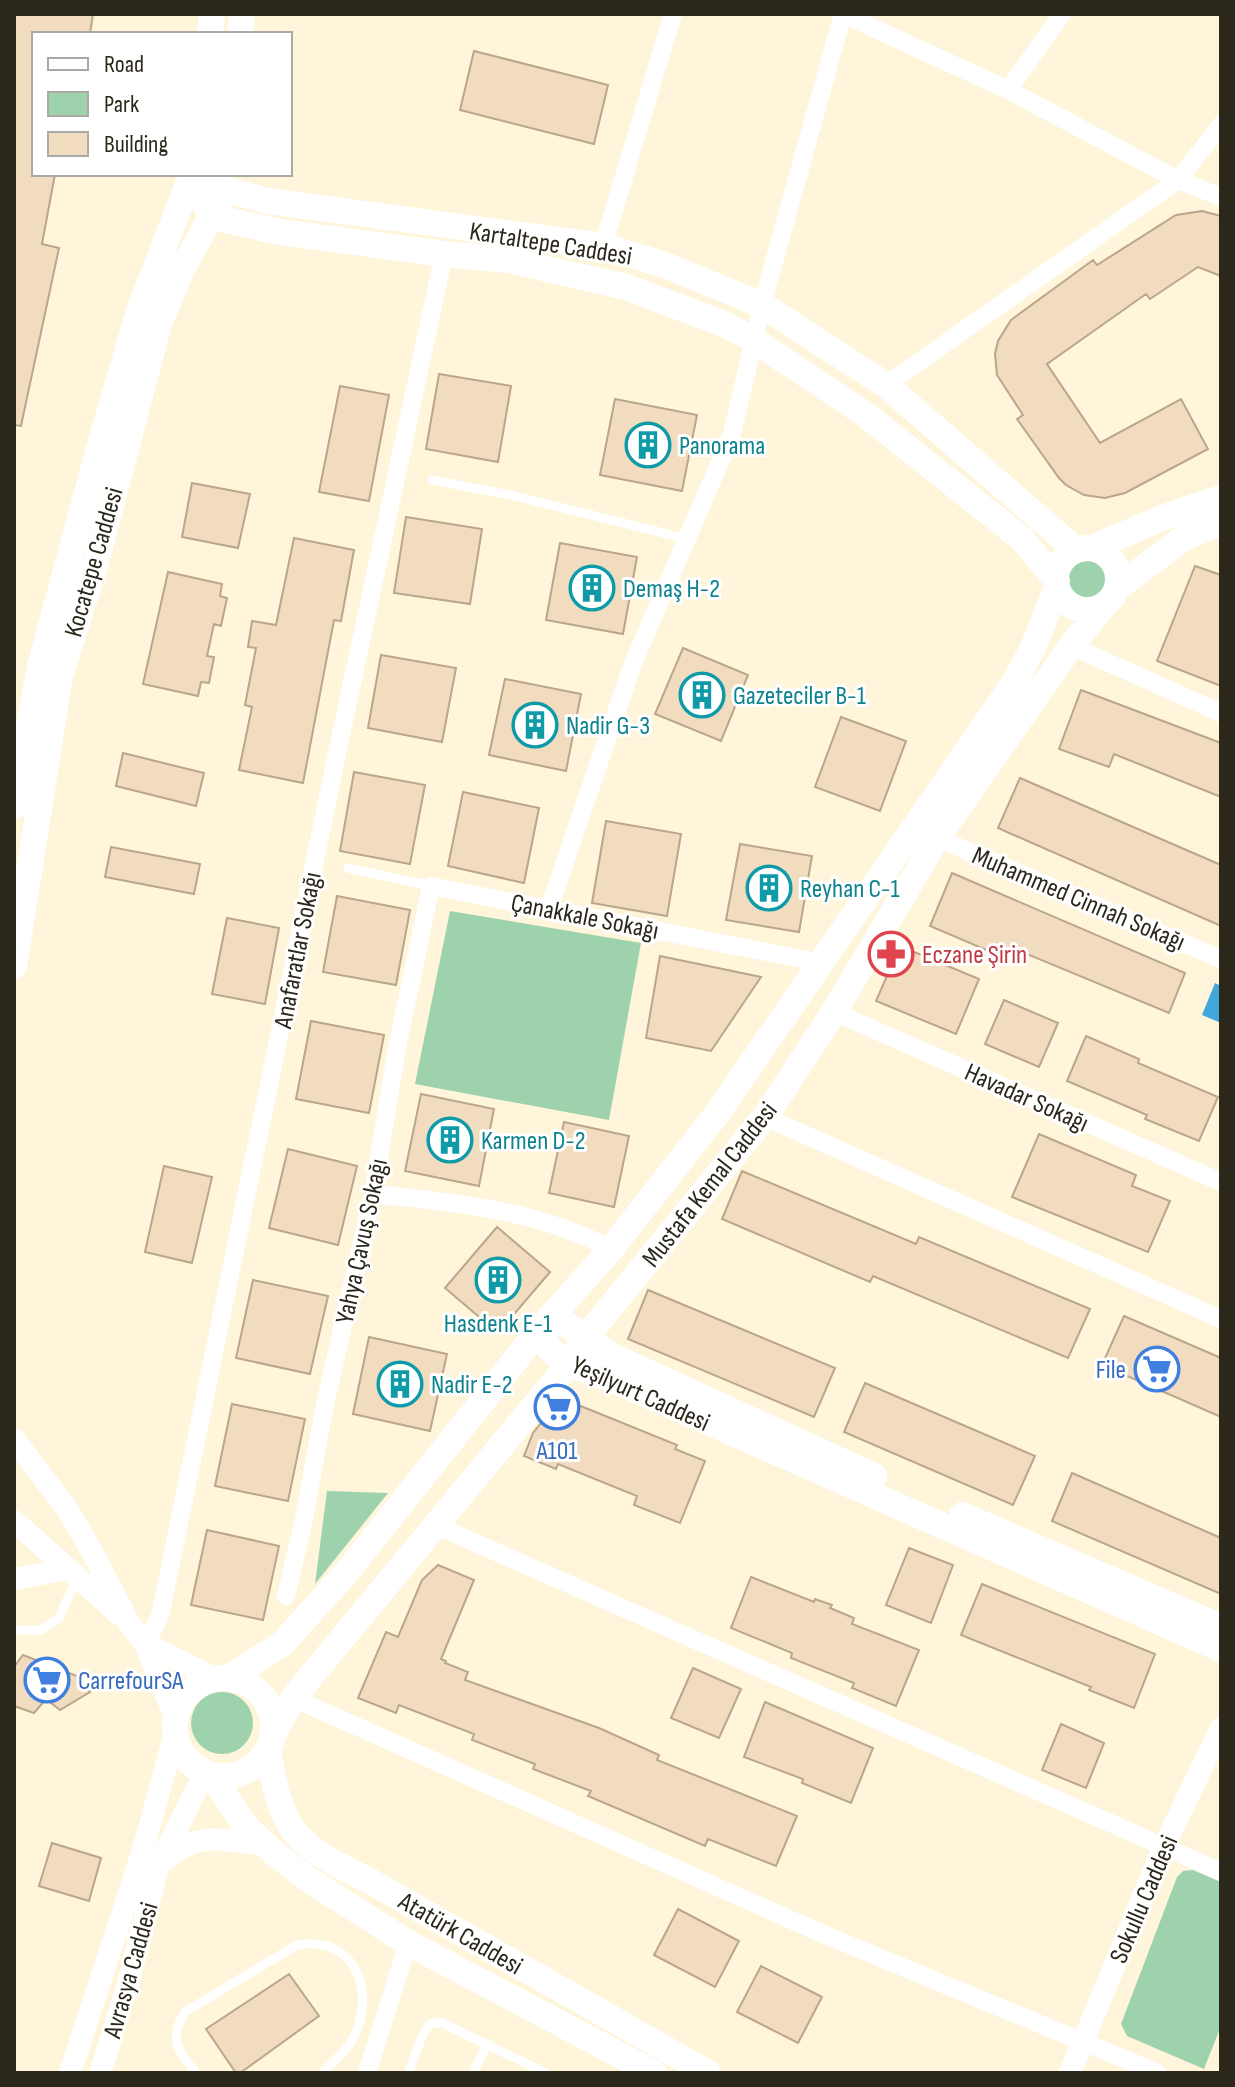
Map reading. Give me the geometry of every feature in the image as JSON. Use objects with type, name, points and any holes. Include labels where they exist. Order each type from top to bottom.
[{"type":"main road","name":"Kartaltepe Caddesi","points":[[191,177],[225,181],[268,201],[603,246],[665,265],[762,305],[886,385],[1084,549]]},
{"type":"main road","name":"Kocatepe Caddesi","points":[[14,806],[40,667],[101,438],[139,311],[191,177]]},
{"type":"main road","points":[[191,177],[213,217]]},
{"type":"main road","name":"Kocatepe Caddesi","points":[[14,966],[60,676],[96,562],[159,324],[182,269],[213,217],[225,181]]},
{"type":"main road","name":"Kartaltepe Caddesi","points":[[213,217],[280,232],[508,260],[626,287],[724,324],[754,340],[890,433],[1022,539],[1057,584]]},
{"type":"main road","points":[[1084,549],[1105,553],[1112,560],[1118,578],[1111,596],[1087,610],[1077,608],[1061,596],[1057,584],[1062,560],[1084,549],[1167,516],[1221,498]]},
{"type":"main road","name":"Mustafa Kemal Caddesi","points":[[270,1743],[293,1698],[569,1364],[587,1336],[765,1117],[834,1012],[937,838],[1071,646],[1111,596],[1182,539],[1221,522]]},
{"type":"main road","name":"Mustafa Kemal Caddesi","points":[[222,1678],[282,1644],[346,1573],[540,1329],[611,1249],[716,1115],[1014,683],[1033,648],[1057,584]]},
{"type":"main road","name":"Yeşilyurt Caddesi","points":[[1221,1627],[900,1488],[610,1355],[566,1324],[554,1323],[540,1329],[548,1347],[569,1364],[611,1379],[1221,1649]]},
{"type":"main road","points":[[222,1678],[245,1682],[258,1691],[268,1704],[273,1719],[270,1743],[258,1763],[244,1773],[228,1777],[208,1774],[187,1760],[178,1748],[175,1725],[179,1704],[188,1692],[201,1683],[222,1678]]},
{"type":"main road","name":"Atatürk Caddesi","points":[[270,1743],[275,1793],[287,1820],[299,1840],[321,1857],[368,1880],[708,2073]]},
{"type":"main road","name":"Atatürk Caddesi","points":[[208,1774],[245,1826],[308,1879],[408,1943],[654,2073]]},
{"type":"street","points":[[603,246],[673,14]]},
{"type":"street","points":[[549,909],[632,666],[732,434],[762,305],[843,14],[1008,90],[1178,180],[1221,197]]},
{"type":"street","points":[[1008,90],[1062,14]]},
{"type":"street","points":[[886,385],[1178,180],[1221,125]]},
{"type":"street","name":"Anafaratlar Sokağı","points":[[145,1644],[160,1616],[337,753],[444,254]]},
{"type":"street","points":[[1071,646],[1221,713]]},
{"type":"street","name":"Muhammed Cinnah Sokağı","points":[[937,838],[1221,959]]},
{"type":"street","name":"Çanakkale Sokağı","points":[[431,886],[822,963]]},
{"type":"street","name":"Yahya Çavuş Sokağı","points":[[286,1596],[324,1409],[373,1194],[397,1048],[431,886]]},
{"type":"street","name":"Havadar Sokağı","points":[[834,1012],[1221,1182]]},
{"type":"street","points":[[765,1117],[1221,1319]]},
{"type":"street","points":[[373,1194],[480,1206],[542,1220],[611,1249]]},
{"type":"street","points":[[14,1439],[67,1509],[129,1623],[145,1644],[175,1725],[162,1785],[133,1884],[70,2073]]},
{"type":"street","points":[[14,1521],[129,1623]]},
{"type":"street","points":[[435,1525],[1221,1872]]},
{"type":"street","points":[[14,1579],[73,1573]]},
{"type":"street","points":[[145,1644],[222,1678]]},
{"type":"street","points":[[293,1698],[823,1934],[1158,2073]]},
{"type":"street","name":"Sokullu Caddesi","points":[[1070,2073],[1164,1846],[1221,1728]]},
{"type":"street","name":"Avrasya Caddesi","points":[[100,2073],[128,1984],[158,1867],[208,1774]]},
{"type":"street","points":[[158,1867],[178,1847],[199,1838],[266,1845]]},
{"type":"street","points":[[367,2073],[408,1943]]},
{"type":"street","points":[[625,2060],[638,2033]]},
{"type":"lane","points":[[432,480],[515,496],[688,539]]},
{"type":"lane","name":"Çanakkale Sokağı","points":[[348,868],[431,886]]},
{"type":"lane","points":[[14,1630],[41,1630],[59,1618],[73,1573]]},
{"type":"lane","points":[[196,2073],[180,2052],[175,2038],[178,2023],[185,2012],[297,1945],[312,1942],[348,1958],[360,1975],[362,1986],[357,2031],[343,2052],[322,2073]]},
{"type":"lane","points":[[408,2073],[423,2034],[430,2024],[440,2022],[546,2073]]},
{"type":"lane","points":[[473,2073],[488,2043]]},
{"type":"green space","points":[[1088,561],[1102,567],[1108,581],[1102,595],[1088,601],[1074,595],[1068,581],[1074,567]]},
{"type":"green space","points":[[450,911],[641,943],[609,1120],[415,1084]]},
{"type":"green space","points":[[327,1491],[388,1493],[315,1584]]},
{"type":"green space","points":[[216,1692],[228,1692],[244,1701],[251,1711],[251,1735],[244,1745],[228,1754],[216,1754],[196,1740],[191,1729],[191,1717],[205,1697]]},
{"type":"green space","points":[[1193,1870],[1221,1882],[1221,2026],[1204,2069],[1127,2036],[1121,2024],[1177,1877],[1183,1871]]},
{"type":"water","points":[[1215,983],[1221,986],[1221,1023],[1202,1015]]},
{"type":"building","points":[[14,14],[93,14],[90,32],[32,32],[32,176],[55,176],[42,244],[59,248],[21,426],[14,425]]},
{"type":"building","points":[[474,51],[608,85],[594,144],[460,110]]},
{"type":"building","points":[[1202,211],[1221,216],[1221,276],[1198,267],[1150,299],[1146,294],[1047,364],[1100,443],[1181,399],[1208,449],[1125,493],[1105,498],[1084,495],[1059,478],[1017,419],[1023,415],[997,375],[995,354],[998,341],[1011,320],[1093,260],[1097,265],[1176,215]]},
{"type":"building","points":[[439,374],[511,386],[498,462],[426,449]]},
{"type":"building","points":[[340,386],[389,395],[369,501],[319,492]]},
{"type":"building","name":"Panorama","points":[[615,399],[697,415],[682,491],[600,475]]},
{"type":"building","points":[[192,483],[250,494],[238,548],[182,537]]},
{"type":"building","points":[[406,517],[482,529],[470,604],[394,593]]},
{"type":"building","points":[[294,538],[354,550],[341,621],[334,620],[303,783],[239,770],[252,707],[245,705],[256,648],[248,647],[252,621],[276,625]]},
{"type":"building","name":"Demaş H-2","points":[[560,543],[637,557],[623,634],[546,620]]},
{"type":"building","points":[[1195,566],[1221,575],[1221,686],[1157,661]]},
{"type":"building","points":[[168,572],[222,584],[220,596],[227,598],[221,626],[214,624],[207,656],[214,657],[209,683],[201,682],[198,696],[143,684]]},
{"type":"building","name":"Gazeteciler B-1","points":[[683,648],[748,675],[721,741],[655,714]]},
{"type":"building","points":[[381,655],[456,668],[442,742],[368,728]]},
{"type":"building","name":"Nadir G-3","points":[[505,679],[581,694],[566,771],[489,755]]},
{"type":"building","points":[[1081,690],[1221,743],[1221,797],[1114,754],[1109,767],[1059,749]]},
{"type":"building","points":[[841,717],[906,741],[880,811],[815,787]]},
{"type":"building","points":[[123,753],[204,773],[196,806],[116,786]]},
{"type":"building","points":[[354,772],[425,785],[410,864],[340,851]]},
{"type":"building","points":[[1020,778],[1221,865],[1221,926],[998,828]]},
{"type":"building","points":[[463,792],[539,808],[524,883],[448,866]]},
{"type":"building","points":[[606,821],[681,834],[667,916],[592,903]]},
{"type":"building","name":"Reyhan C-1","points":[[740,844],[812,856],[799,932],[726,920]]},
{"type":"building","points":[[111,847],[200,864],[194,894],[105,877]]},
{"type":"building","points":[[952,873],[1185,973],[1169,1013],[1010,947],[1005,958],[930,926]]},
{"type":"building","points":[[337,896],[410,910],[396,985],[323,972]]},
{"type":"building","points":[[227,918],[279,928],[265,1004],[212,994]]},
{"type":"building","points":[[900,946],[979,979],[956,1034],[876,1001]]},
{"type":"building","points":[[660,956],[761,977],[711,1051],[646,1038]]},
{"type":"building","points":[[1004,1000],[1058,1023],[1039,1067],[985,1044]]},
{"type":"building","points":[[311,1021],[384,1035],[369,1113],[296,1099]]},
{"type":"building","points":[[1086,1036],[1139,1059],[1138,1063],[1218,1097],[1199,1141],[1067,1081]]},
{"type":"building","name":"Karmen D-2","points":[[421,1094],[494,1109],[479,1186],[405,1171]]},
{"type":"building","points":[[564,1122],[629,1136],[614,1207],[549,1193]]},
{"type":"building","points":[[1039,1134],[1136,1175],[1132,1186],[1170,1201],[1148,1252],[1012,1197]]},
{"type":"building","points":[[288,1149],[357,1166],[338,1245],[269,1228]]},
{"type":"building","points":[[164,1166],[212,1177],[192,1263],[145,1252]]},
{"type":"building","points":[[742,1171],[916,1244],[919,1237],[1090,1309],[1068,1358],[873,1276],[870,1282],[722,1219]]},
{"type":"building","name":"Hasdenk E-1","points":[[497,1227],[550,1272],[498,1333],[445,1288]]},
{"type":"building","points":[[253,1280],[328,1296],[310,1374],[236,1358]]},
{"type":"building","points":[[648,1290],[835,1368],[814,1417],[628,1339]]},
{"type":"building","points":[[1124,1316],[1221,1358],[1221,1417],[1102,1365]]},
{"type":"building","name":"Nadir E-2","points":[[369,1337],[447,1354],[430,1431],[353,1414]]},
{"type":"building","points":[[865,1383],[1035,1456],[1013,1505],[844,1432]]},
{"type":"building","points":[[561,1398],[677,1445],[675,1449],[705,1461],[680,1523],[634,1505],[637,1496],[558,1464],[556,1469],[524,1456],[533,1433]]},
{"type":"building","points":[[232,1404],[305,1419],[288,1501],[215,1486]]},
{"type":"building","points":[[1072,1473],[1221,1538],[1221,1594],[1052,1521]]},
{"type":"building","points":[[207,1530],[279,1546],[263,1620],[191,1605]]},
{"type":"building","points":[[909,1548],[953,1565],[931,1623],[886,1605]]},
{"type":"building","points":[[438,1565],[474,1580],[441,1659],[445,1663],[468,1672],[465,1680],[599,1728],[659,1755],[657,1760],[797,1816],[776,1866],[708,1839],[705,1846],[588,1796],[591,1791],[533,1769],[535,1764],[472,1740],[474,1734],[399,1705],[396,1713],[358,1698],[386,1632],[398,1637],[422,1580]]},
{"type":"building","points":[[751,1577],[814,1602],[815,1599],[832,1605],[830,1608],[854,1618],[852,1624],[919,1650],[896,1706],[852,1688],[854,1683],[791,1658],[792,1653],[731,1628]]},
{"type":"building","points":[[982,1584],[1155,1654],[1134,1708],[1089,1690],[1091,1687],[961,1635]]},
{"type":"building","name":"CarrefourSA","points":[[23,1655],[77,1676],[90,1692],[60,1710],[46,1699],[34,1713],[14,1706],[14,1667]]},
{"type":"building","points":[[693,1668],[741,1689],[719,1738],[671,1718]]},
{"type":"building","points":[[765,1702],[873,1748],[851,1803],[802,1783],[803,1779],[744,1757]]},
{"type":"building","points":[[1061,1724],[1104,1743],[1086,1788],[1042,1770]]},
{"type":"building","points":[[52,1843],[101,1858],[89,1901],[39,1886]]},
{"type":"building","points":[[678,1909],[739,1941],[715,1987],[654,1955]]},
{"type":"building","points":[[761,1966],[822,1997],[798,2043],[737,2012]]},
{"type":"building","points":[[289,1974],[319,2016],[236,2073],[206,2029]]},
{"type":"place","name":"Panorama","points":[[648,445]]},
{"type":"place","name":"Demaş H-2","points":[[592,588]]},
{"type":"place","name":"Gazeteciler B-1","points":[[702,695]]},
{"type":"place","name":"Nadir G-3","points":[[535,725]]},
{"type":"place","name":"Reyhan C-1","points":[[769,888]]},
{"type":"place","name":"Eczane Şirin","points":[[891,954]]},
{"type":"place","name":"Karmen D-2","points":[[450,1140]]},
{"type":"place","name":"Hasdenk E-1","points":[[498,1280]]},
{"type":"place","name":"File","points":[[1157,1369]]},
{"type":"place","name":"Nadir E-2","points":[[400,1384]]},
{"type":"place","name":"A101","points":[[557,1407]]},
{"type":"place","name":"CarrefourSA","points":[[47,1680]]}]
